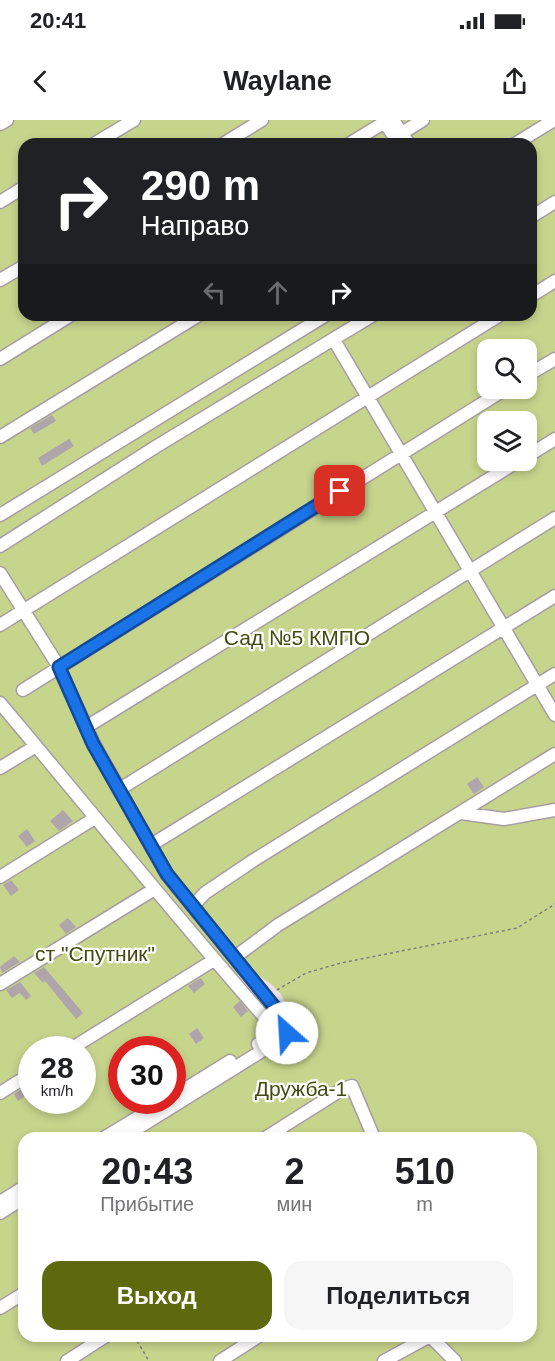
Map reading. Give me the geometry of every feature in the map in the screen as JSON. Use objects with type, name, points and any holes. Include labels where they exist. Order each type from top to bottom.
[{"type":"street","points":[[0,124],[7,120]]},
{"type":"street","points":[[104,138],[134,120]]},
{"type":"street","points":[[233,138],[262,120]]},
{"type":"street","points":[[405,138],[423,120]]},
{"type":"street","points":[[525,138],[554,120]]},
{"type":"street","points":[[359,138],[387,121],[401,138]]},
{"type":"street","points":[[0,202],[18,191]]},
{"type":"street","points":[[537,212],[555,202]]},
{"type":"street","points":[[0,280],[18,270]]},
{"type":"street","points":[[537,292],[555,281]]},
{"type":"street","points":[[0,359],[61,321]]},
{"type":"street","points":[[0,437],[189,321]]},
{"type":"street","points":[[0,515],[316,321]]},
{"type":"street","points":[[0,546],[157,446],[364,321]]},
{"type":"street","points":[[0,625],[490,321]]},
{"type":"street","points":[[334,340],[366,398],[471,570],[555,716]]},
{"type":"street","points":[[537,370],[555,359]]},
{"type":"street","points":[[23,690],[489,399]]},
{"type":"street","points":[[537,450],[555,439]]},
{"type":"street","points":[[88,726],[502,471]]},
{"type":"street","points":[[120,789],[555,518]]},
{"type":"street","points":[[0,573],[59,667],[88,726],[93,744],[167,874],[285,1020],[287,1033],[281,1039],[132,1132]]},
{"type":"street","points":[[151,845],[555,596]]},
{"type":"street","points":[[193,906],[205,893],[254,860],[555,674]]},
{"type":"street","points":[[0,703],[153,890],[196,935],[214,960],[273,1027],[270,1037],[186,1088]]},
{"type":"street","points":[[0,768],[36,746]]},
{"type":"street","points":[[235,957],[278,925],[555,754]]},
{"type":"street","points":[[461,813],[504,819],[555,810]]},
{"type":"street","points":[[0,877],[95,818]]},
{"type":"street","points":[[0,984],[153,890]]},
{"type":"street","points":[[92,1036],[214,960]]},
{"type":"street","points":[[0,1093],[18,1082]]},
{"type":"street","points":[[274,1132],[341,1090],[352,1086],[371,1132]]},
{"type":"street","points":[[114,1132],[144,1114]]},
{"type":"street","points":[[0,1202],[18,1191]]},
{"type":"street","points":[[0,1213],[18,1202]]},
{"type":"street","points":[[0,1308],[18,1297]]},
{"type":"street","points":[[68,1361],[97,1342]]},
{"type":"street","points":[[220,1361],[249,1342]]},
{"type":"street","points":[[375,1361],[402,1342]]},
{"type":"street","points":[[384,1361],[419,1342]]},
{"type":"street","points":[[439,1342],[455,1361]]},
{"type":"path","points":[[266,997],[306,973],[341,963],[517,928],[555,904]]},
{"type":"path","points":[[138,1342],[149,1361]]},
{"type":"green space","points":[[0,120],[555,120],[555,1361],[0,1361],[0,1217],[18,1206],[18,1342],[537,1342],[537,1132],[139,1132],[167,1114],[186,1114],[186,1102],[298,1032],[282,996],[253,967],[237,975],[279,1026],[279,1036],[186,1093],[186,1036],[108,1036],[108,1114],[153,1114],[124,1132],[18,1132],[18,1197],[0,1208]]},
{"type":"building","points":[[52,415],[56,421],[34,434],[30,428]]},
{"type":"building","points":[[69,439],[74,446],[42,466],[38,458]]},
{"type":"building","points":[[477,777],[484,787],[474,794],[467,784]]},
{"type":"building","points":[[63,810],[73,821],[59,831],[50,821]]},
{"type":"building","points":[[27,829],[35,841],[27,847],[18,836]]},
{"type":"building","points":[[11,880],[19,890],[11,896],[3,885]]},
{"type":"building","points":[[68,918],[76,927],[66,934],[59,925]]},
{"type":"building","points":[[14,956],[20,962],[2,973],[0,967]]},
{"type":"building","points":[[44,967],[83,1013],[76,1019],[45,981],[43,983],[34,973]]},
{"type":"building","points":[[201,978],[205,984],[194,993],[188,986]]},
{"type":"building","points":[[20,982],[31,996],[26,1000],[20,993],[12,998],[6,990]]},
{"type":"building","points":[[240,1001],[248,1011],[241,1017],[233,1007]]},
{"type":"building","points":[[197,1028],[204,1038],[196,1044],[189,1034]]},
{"type":"route","points":[[287,1033],[285,1020],[167,874],[93,744],[88,726],[59,667],[340,491]]},
{"type":"park label","name":"Сад №5 КМПО","points":[[297,638]]},
{"type":"park label","name":"ст \"Спутник\"","points":[[95,954]]},
{"type":"park label","name":"Дружба-1","points":[[301,1089]]}]
